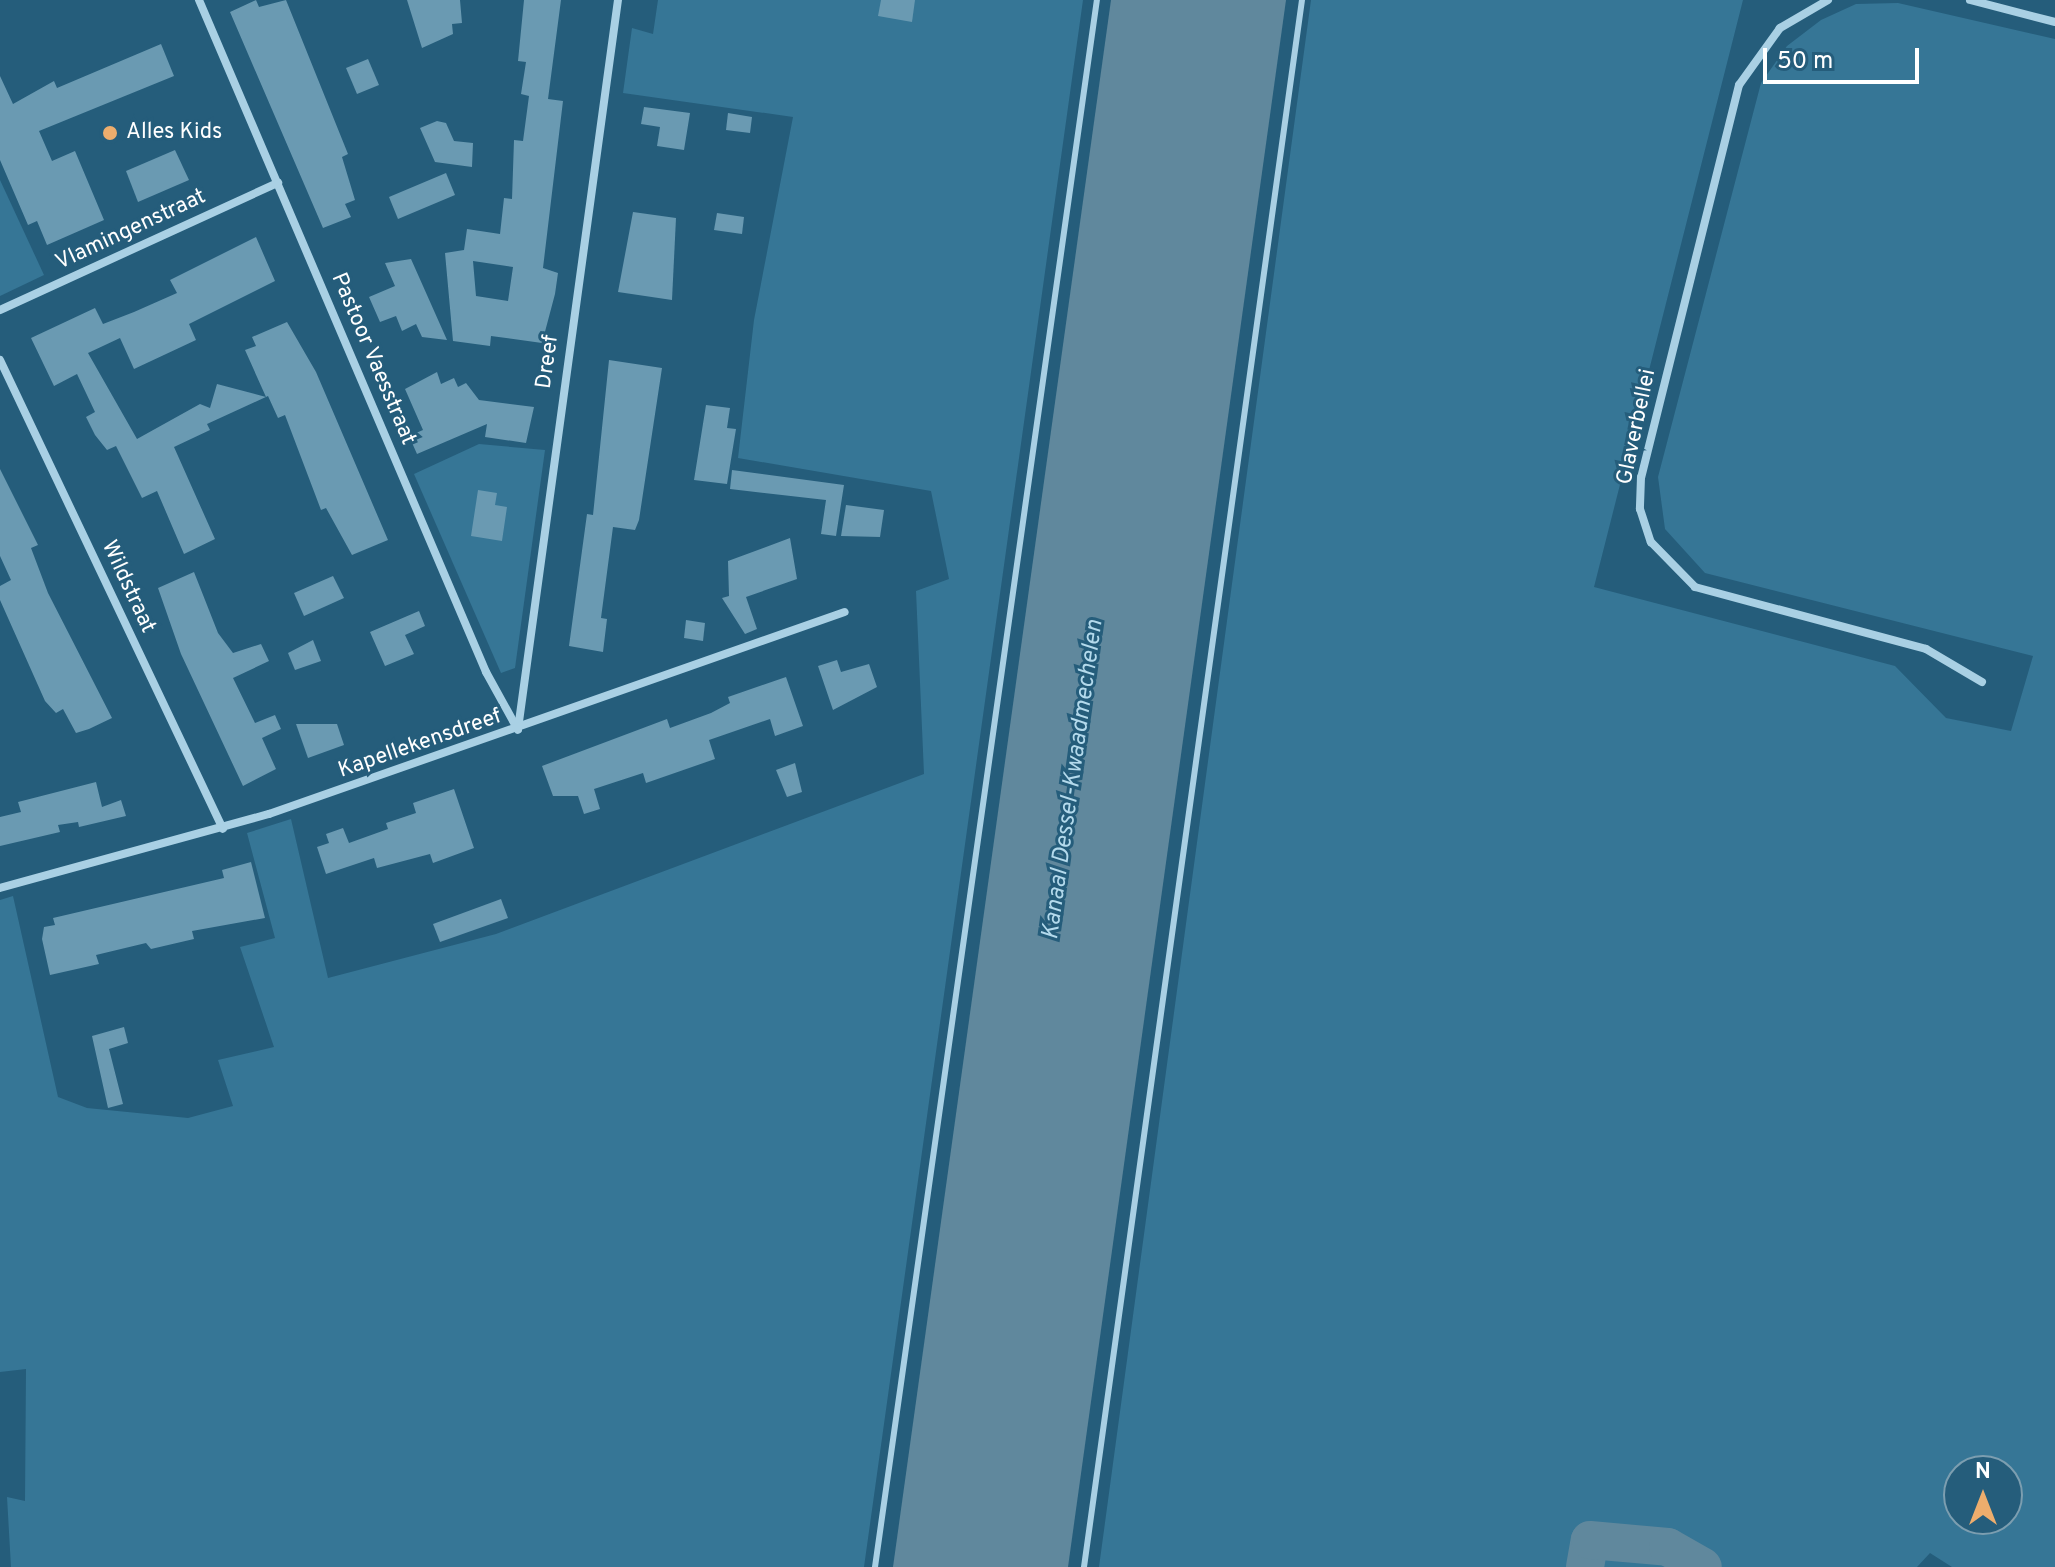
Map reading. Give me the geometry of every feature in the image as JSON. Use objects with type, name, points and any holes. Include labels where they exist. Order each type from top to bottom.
[{"type":"street","name":"Pastoor Vaesstraat","points":[[199,0],[486,672],[518,730]]},
{"type":"street","name":"Dreef","points":[[518,730],[618,0]]},
{"type":"street","name":"Glaverbellei","points":[[1828,0],[1780,28],[1739,85],[1641,477],[1640,509],[1651,542],[1695,587],[1926,649],[1982,682]]},
{"type":"street","points":[[1970,0],[2055,22]]},
{"type":"street","name":"Vlamingenstraat","points":[[0,310],[278,183]]},
{"type":"street","name":"Wildstraat","points":[[0,360],[223,829]]},
{"type":"street","name":"Kapellekensdreef","points":[[0,888],[223,829],[518,730],[845,612]]},
{"type":"lane","points":[[875,1567],[1097,0]]},
{"type":"lane","points":[[1084,1567],[1302,0]]},
{"type":"shaded area","points":[[658,0],[1083,0],[864,1567],[11,1567],[7,1497],[25,1501],[26,1369],[0,1372],[0,900],[13,896],[58,1097],[87,1108],[188,1118],[233,1106],[218,1060],[274,1047],[240,947],[275,938],[247,833],[291,819],[328,978],[496,934],[924,774],[916,591],[949,579],[931,491],[738,458],[754,320],[793,117],[623,93],[632,28],[653,34]]},
{"type":"shaded area","points":[[1311,0],[1743,0],[1594,587],[1895,666],[1946,718],[2011,731],[2033,656],[1705,573],[1665,529],[1658,477],[1761,83],[1787,46],[1821,20],[1856,4],[1898,3],[2055,39],[2055,1567],[1952,1567],[1930,1553],[1917,1567],[1099,1567]]},
{"type":"shaded area","points":[[0,180],[44,275],[0,296]]},
{"type":"shaded area","points":[[479,444],[545,450],[515,668],[501,673],[414,474]]},
{"type":"water","name":"Kanaal Dessel-Kwaadmechelen","points":[[1111,0],[1286,0],[1068,1567],[893,1567]]},
{"type":"building","points":[[256,0],[259,7],[286,0],[348,154],[342,157],[355,200],[345,204],[351,217],[323,228],[230,12]]},
{"type":"building","points":[[407,0],[460,0],[462,23],[452,24],[453,34],[422,48]]},
{"type":"building","points":[[524,0],[561,0],[548,99],[563,101],[543,268],[558,273],[555,294],[542,343],[491,336],[490,346],[453,341],[445,253],[464,250],[467,229],[500,234],[504,198],[512,199],[514,140],[523,141],[529,96],[521,94],[526,62],[518,61]],"holes":[[[473,261],[513,267],[508,301],[476,296]]]},
{"type":"building","points":[[881,0],[915,0],[912,22],[878,16]]},
{"type":"building","points":[[161,44],[174,76],[39,131],[52,161],[75,151],[104,220],[47,245],[37,221],[28,225],[0,160],[0,76],[13,104],[54,81],[57,88]]},
{"type":"building","points":[[368,59],[379,85],[357,94],[346,68]]},
{"type":"building","points":[[644,107],[690,113],[684,150],[657,146],[660,127],[641,124]]},
{"type":"building","points":[[728,113],[752,117],[750,133],[726,130]]},
{"type":"building","points":[[437,121],[446,123],[454,141],[473,143],[472,167],[435,162],[420,128]]},
{"type":"building","points":[[175,150],[189,180],[138,202],[126,171]]},
{"type":"building","points":[[446,173],[455,195],[398,219],[389,197]]},
{"type":"building","points":[[633,212],[676,218],[672,300],[618,292]]},
{"type":"building","points":[[717,213],[744,217],[742,234],[714,230]]},
{"type":"building","points":[[256,237],[275,281],[189,324],[196,340],[134,369],[120,338],[88,353],[137,439],[200,404],[210,408],[217,384],[266,397],[207,424],[210,430],[174,447],[215,539],[184,554],[157,491],[142,498],[116,446],[107,450],[95,435],[86,417],[95,412],[77,374],[54,386],[31,338],[95,308],[103,324],[177,293],[170,280]]},
{"type":"building","points":[[411,259],[447,340],[422,337],[416,324],[402,331],[396,316],[380,322],[369,297],[395,286],[385,263]]},
{"type":"building","points":[[287,322],[316,372],[388,540],[352,555],[326,508],[321,510],[285,415],[278,418],[245,350],[256,346],[252,337]]},
{"type":"building","points":[[609,360],[662,368],[639,520],[635,530],[613,527],[601,618],[607,619],[603,652],[569,646],[587,514],[593,515]]},
{"type":"building","points":[[437,372],[441,384],[454,378],[458,387],[466,383],[479,400],[534,407],[526,443],[485,437],[487,424],[417,454],[409,436],[423,430],[405,389]]},
{"type":"building","points":[[706,405],[730,408],[727,428],[736,429],[727,484],[694,480]]},
{"type":"building","points":[[0,469],[38,545],[31,548],[48,593],[112,718],[89,729],[76,733],[63,709],[56,713],[45,701],[0,600],[0,586],[11,580],[0,556]]},
{"type":"building","points":[[732,470],[844,485],[836,536],[821,534],[826,500],[730,489]]},
{"type":"building","points":[[478,490],[497,493],[495,505],[507,507],[502,541],[471,536]]},
{"type":"building","points":[[846,505],[884,510],[880,537],[841,536]]},
{"type":"building","points":[[790,538],[797,579],[746,597],[757,629],[745,634],[722,598],[729,596],[728,561]]},
{"type":"building","points":[[194,572],[218,633],[233,653],[261,644],[269,661],[233,678],[255,723],[275,715],[281,729],[262,738],[276,769],[243,786],[181,654],[158,588]]},
{"type":"building","points":[[333,576],[344,598],[304,616],[294,593]]},
{"type":"building","points":[[419,611],[425,626],[405,635],[414,654],[385,666],[370,632]]},
{"type":"building","points":[[686,620],[705,623],[703,641],[684,638]]},
{"type":"building","points":[[313,640],[321,661],[295,670],[288,653]]},
{"type":"building","points":[[837,660],[841,672],[869,664],[877,687],[833,710],[818,666]]},
{"type":"building","points":[[786,677],[803,726],[775,736],[770,719],[709,740],[715,759],[646,783],[643,773],[594,789],[600,809],[584,814],[578,796],[553,796],[542,766],[667,719],[670,728],[730,703],[728,697]]},
{"type":"building","points":[[296,724],[337,724],[344,745],[308,758]]},
{"type":"building","points":[[795,763],[802,792],[787,797],[776,770]]},
{"type":"building","points":[[96,782],[102,807],[121,800],[126,816],[79,827],[78,822],[58,825],[60,832],[0,846],[0,817],[21,812],[18,802]]},
{"type":"building","points":[[454,789],[474,848],[433,863],[430,854],[377,868],[374,858],[326,874],[317,847],[329,843],[326,834],[343,828],[349,843],[388,829],[386,823],[416,813],[413,803]]},
{"type":"building","points":[[251,862],[265,918],[192,931],[194,939],[151,949],[146,943],[96,955],[99,964],[50,975],[42,939],[44,927],[55,925],[53,918],[224,878],[222,870]]},
{"type":"building","points":[[501,899],[508,918],[440,942],[433,924]]},
{"type":"building","points":[[124,1027],[128,1043],[109,1049],[123,1104],[108,1108],[92,1036]]},
{"type":"waterway","points":[[1585,1567],[1590,1540],[1668,1547],[1703,1567]]},
{"type":"place","name":"Alles Kids","points":[[110,133]]}]
